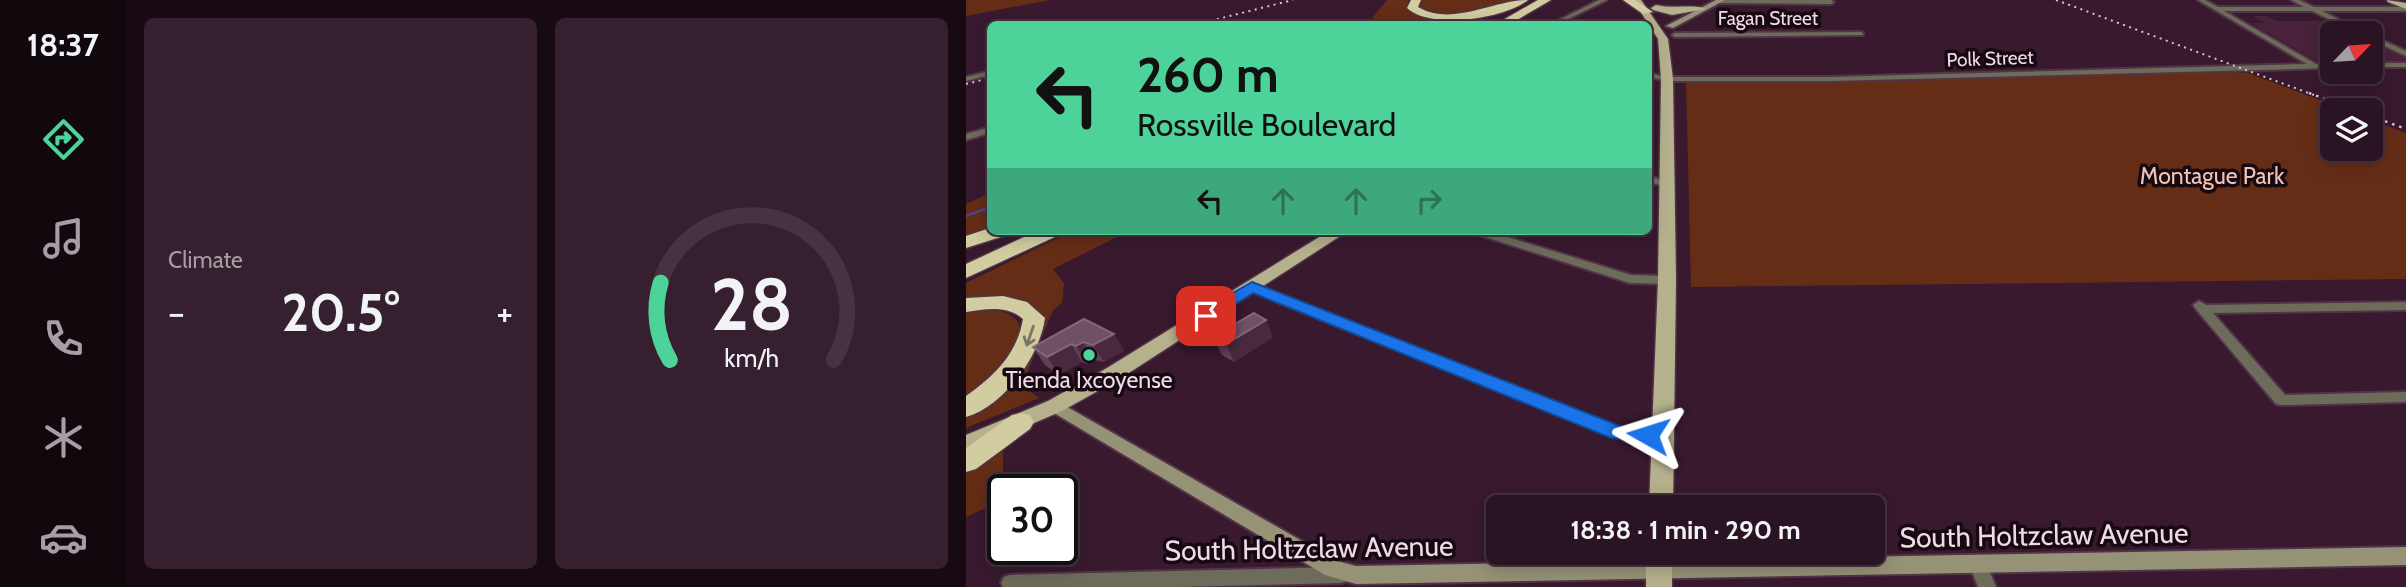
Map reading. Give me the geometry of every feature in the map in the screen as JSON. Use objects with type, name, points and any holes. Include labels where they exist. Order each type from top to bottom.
[{"type":"highway","points":[[1416,0],[1412,8],[1416,12],[1441,16],[1489,12],[1523,0]]},
{"type":"highway","points":[[1485,21],[1523,0]]},
{"type":"highway","points":[[1508,21],[1546,0]]},
{"type":"highway","points":[[1628,0],[1651,6]]},
{"type":"highway","points":[[966,242],[988,235]]},
{"type":"highway","points":[[966,256],[1011,235]]},
{"type":"highway","points":[[966,272],[1044,235]]},
{"type":"highway","points":[[966,305],[987,302],[1018,306],[1034,318],[1031,337],[1018,361],[1003,379],[966,408]]},
{"type":"highway","points":[[966,462],[1021,422]]},
{"type":"main road","points":[[1637,0],[1672,12],[1701,9]]},
{"type":"main road","points":[[2391,0],[2406,8]]},
{"type":"main road","points":[[1652,37],[1669,31],[1701,9],[1719,1]]},
{"type":"main road","points":[[1651,6],[1669,31],[1667,280],[1661,495]]},
{"type":"main road","points":[[1667,79],[1664,47],[1669,31]]},
{"type":"main road","points":[[1652,46],[1664,47]]},
{"type":"main road","points":[[966,444],[1055,406],[1114,373],[1334,235]]},
{"type":"main road","points":[[1055,406],[1332,569],[1356,575]]},
{"type":"main road","name":"South Holtzclaw Avenue","points":[[1356,575],[2406,556]]},
{"type":"street","points":[[1561,21],[1604,0]]},
{"type":"street","points":[[2201,0],[2315,66]]},
{"type":"street","points":[[2294,0],[2337,21]]},
{"type":"street","points":[[1719,1],[1831,2]]},
{"type":"street","points":[[2217,9],[2406,8]]},
{"type":"street","name":"Fagan Street","points":[[1669,31],[1861,34]]},
{"type":"street","points":[[2384,43],[2406,54]]},
{"type":"street","points":[[2384,65],[2406,65]]},
{"type":"street","name":"Polk Street","points":[[1652,76],[1667,79],[1843,79],[2320,66]]},
{"type":"street","points":[[966,79],[987,74]]},
{"type":"street","points":[[966,137],[987,131]]},
{"type":"street","points":[[1652,180],[1667,184]]},
{"type":"street","points":[[1490,235],[1630,279],[1667,280]]},
{"type":"street","points":[[1252,287],[1618,433],[1662,436]]},
{"type":"street","points":[[2406,306],[2201,307],[2281,400],[2406,397]]},
{"type":"street","points":[[1978,564],[1987,587]]},
{"type":"street","name":"South Holtzclaw Avenue","points":[[1010,583],[1356,575]]},
{"type":"shaded area","points":[[2252,16],[2266,16],[2276,21],[2320,21],[2320,63],[2251,23],[2264,23]]},
{"type":"shaded area","points":[[2384,46],[2406,57],[2406,63],[2384,63]]},
{"type":"green space","points":[[966,0],[1050,0],[966,16]]},
{"type":"green space","points":[[1387,0],[1408,0],[1407,10],[1431,21],[1373,21],[1372,18]]},
{"type":"green space","points":[[1422,0],[1515,0],[1481,11],[1445,14],[1422,9],[1419,3]]},
{"type":"green space","name":"Montague Park","points":[[2213,71],[2248,73],[2320,100],[2320,161],[2383,161],[2383,124],[2406,133],[2406,279],[1691,287],[1686,82],[1962,79]]},
{"type":"green space","points":[[987,194],[987,232],[966,239],[966,204]]},
{"type":"green space","points":[[1064,235],[1121,235],[1053,269],[1064,283],[1062,303],[1053,310],[1022,385],[1039,398],[966,428],[966,412],[1040,318],[1025,304],[1007,299],[966,302],[966,283]]},
{"type":"green space","points":[[983,309],[1006,313],[1018,322],[1019,334],[1014,348],[1003,363],[966,401],[966,311]]},
{"type":"green space","points":[[1003,449],[1003,474],[987,474],[987,507],[966,517],[966,471]]},
{"type":"building","points":[[1254,313],[1266,320],[1226,344],[1213,337]]},
{"type":"building","points":[[1084,319],[1114,334],[1093,345],[1083,342],[1076,346],[1071,344],[1047,357],[1033,347]]},
{"type":"waterway","points":[[966,216],[987,208]]},
{"type":"railway","points":[[1210,21],[1293,0]]},
{"type":"railway","points":[[2056,0],[2314,95]]},
{"type":"railway","points":[[966,84],[987,79]]},
{"type":"railway","points":[[2309,93],[2323,98]]},
{"type":"railway","points":[[2383,120],[2406,129]]},
{"type":"place","name":"Tienda Ixcoyense","points":[[1089,355]]},
{"type":"route","points":[[1206,316],[1252,287],[1618,433],[1648,435]]}]
